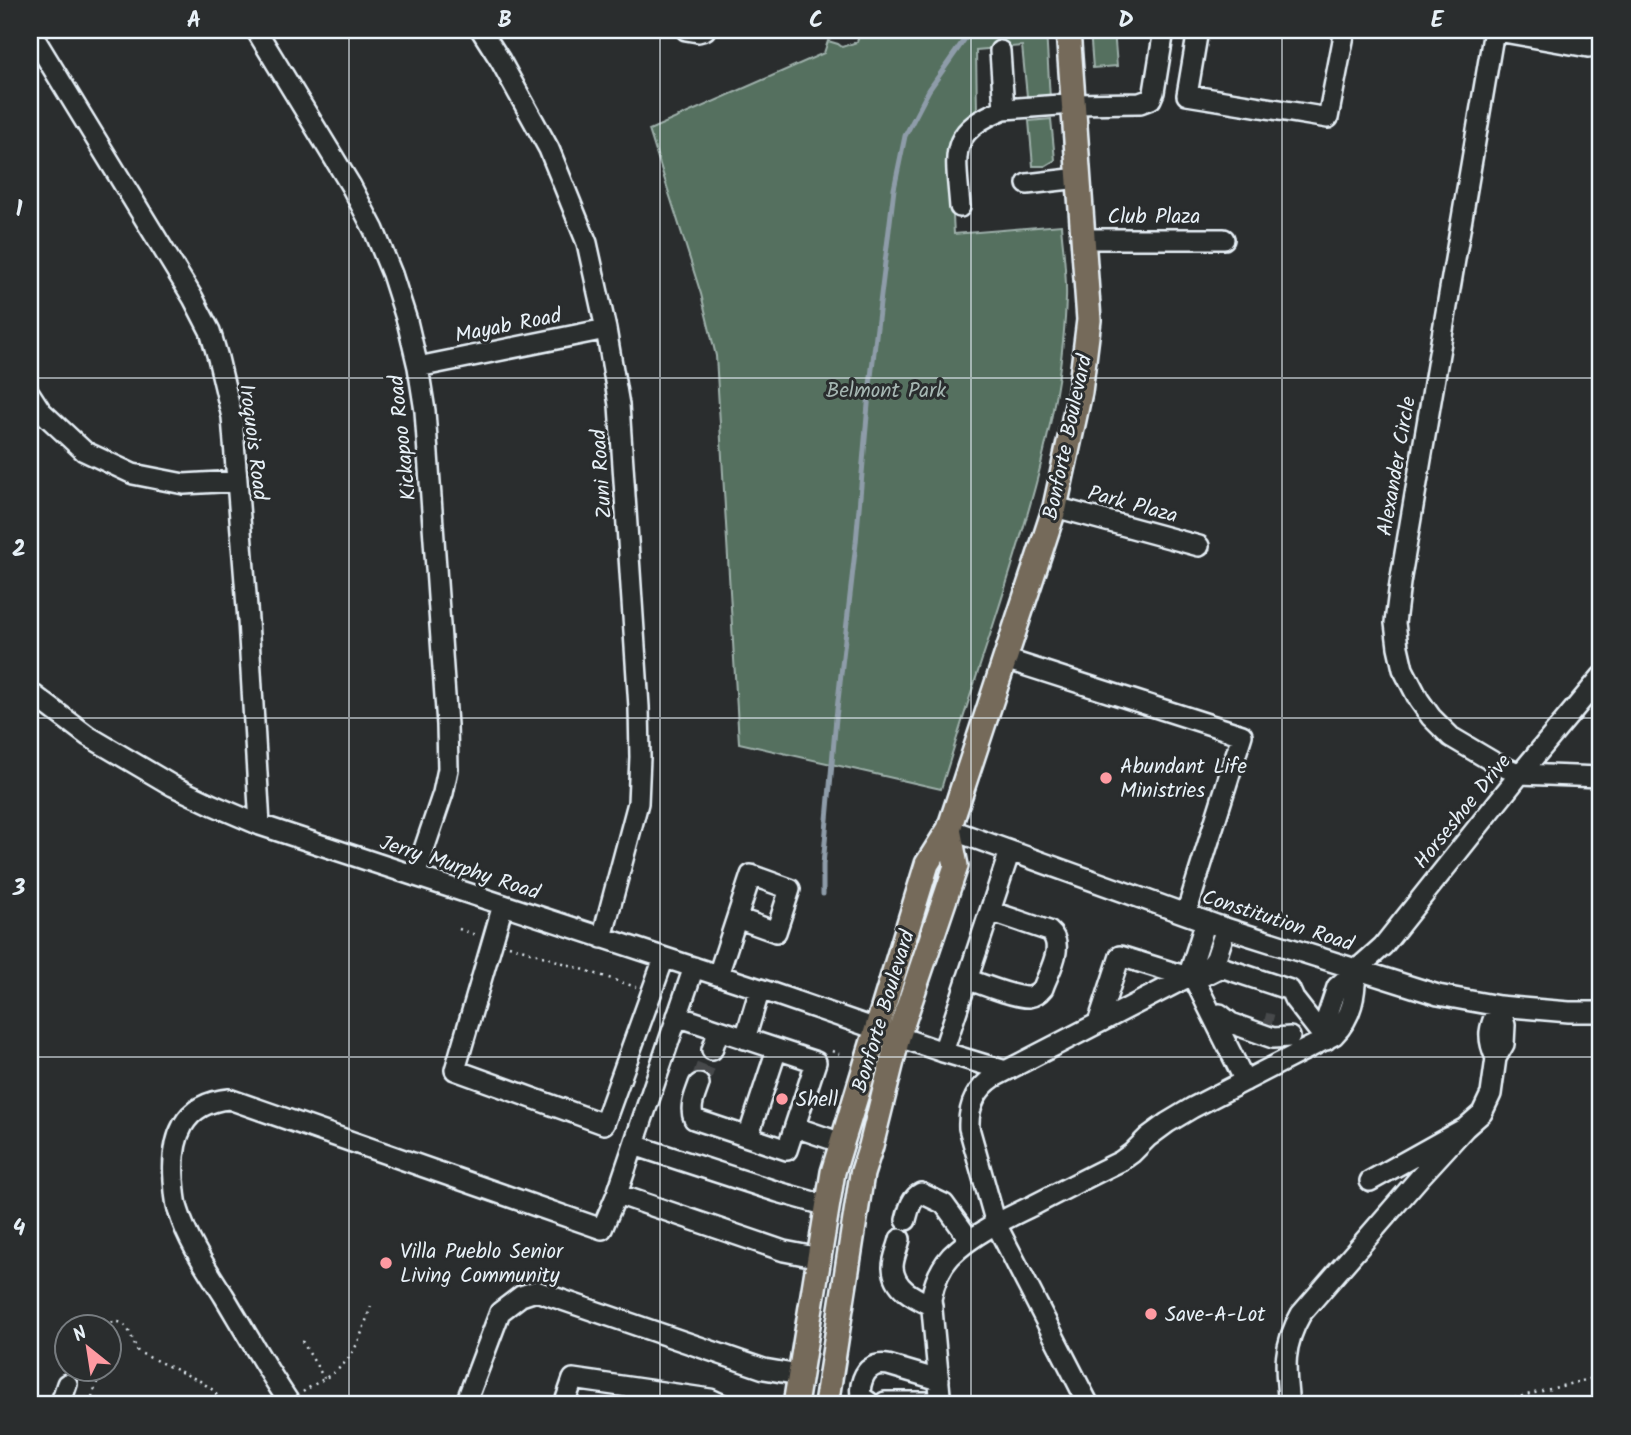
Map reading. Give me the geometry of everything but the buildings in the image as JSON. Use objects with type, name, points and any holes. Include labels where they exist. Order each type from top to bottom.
[{"type":"main road","name":"Bonforte Boulevard","points":[[826,1405],[862,1174],[888,1034],[927,864],[949,829],[1055,507],[1080,392],[1089,320],[1068,30]]},
{"type":"main road","name":"Bonforte Boulevard","points":[[795,1405],[833,1172],[842,1143],[888,1034]]},
{"type":"street","name":"Kickapoo Road","points":[[256,30],[351,186],[374,230],[396,286],[418,367],[429,460],[448,769],[443,793],[415,876]]},
{"type":"street","name":"Zuni Road","points":[[481,30],[549,149],[587,243],[606,328],[619,405],[640,757],[638,803],[602,938]]},
{"type":"street","points":[[687,30],[705,30]]},
{"type":"street","points":[[960,207],[957,156],[960,142],[967,130],[986,116],[1004,109],[1140,103],[1151,99],[1164,30]]},
{"type":"street","points":[[1198,30],[1188,95],[1328,118],[1345,30]]},
{"type":"street","points":[[1493,30],[1588,47],[1601,46]]},
{"type":"street","name":"Alexander Circle","points":[[1493,30],[1400,583],[1395,623],[1398,647],[1410,685],[1431,717],[1451,737],[1495,764],[1520,774],[1601,777]]},
{"type":"street","name":"Iroquois Road","points":[[30,31],[166,253],[210,331],[218,358],[232,417],[260,825]]},
{"type":"street","points":[[1000,51],[1004,109]]},
{"type":"street","points":[[1027,184],[1079,178]]},
{"type":"street","name":"Club Plaza","points":[[1084,239],[1224,239]]},
{"type":"street","name":"Mayab Road","points":[[418,367],[606,328]]},
{"type":"street","points":[[30,394],[41,411],[83,451],[134,474],[184,484],[237,481]]},
{"type":"street","name":"Park Plaza","points":[[1055,507],[1199,546]]},
{"type":"street","points":[[1005,659],[1242,735],[1186,914]]},
{"type":"street","name":"Horseshoe Drive","points":[[1356,970],[1382,946],[1601,677]]},
{"type":"street","name":"Jerry Murphy Road","points":[[30,692],[88,736],[173,786],[260,825],[1006,1071]]},
{"type":"street","name":"Constitution Road","points":[[949,829],[1226,928],[1438,995],[1499,1006],[1601,1012]]},
{"type":"street","points":[[943,1052],[1010,851]]},
{"type":"street","points":[[503,905],[455,1070],[604,1124],[664,958]]},
{"type":"street","points":[[967,979],[1029,997],[1043,988],[1057,950],[1056,939],[1049,932],[990,911]]},
{"type":"street","points":[[718,975],[737,918]]},
{"type":"street","points":[[1192,979],[1206,921]]},
{"type":"street","points":[[1192,979],[1216,958],[1226,928]]},
{"type":"street","points":[[1098,1023],[1120,956],[1192,979],[1215,1013],[1245,1081]]},
{"type":"street","points":[[290,1404],[195,1250],[178,1210],[173,1170],[175,1143],[188,1116],[204,1105],[229,1099],[602,1229],[617,1194],[694,967]]},
{"type":"street","points":[[1089,1405],[996,1224],[969,1128],[969,1119],[982,1085],[1098,1023],[1222,967],[1290,990],[1326,1040]]},
{"type":"street","points":[[1215,1013],[1231,1023],[1297,1044],[1326,1040],[1342,1027],[1349,1014],[1355,994],[1356,970]]},
{"type":"street","points":[[745,1039],[760,989]]},
{"type":"street","points":[[1289,1405],[1286,1357],[1292,1331],[1301,1314],[1465,1128],[1482,1113],[1491,1094],[1496,1058],[1504,1044],[1505,1026],[1499,1006]]},
{"type":"street","points":[[1215,1013],[1235,1013],[1279,1027],[1297,1044]]},
{"type":"street","points":[[677,1016],[816,1062],[788,1150],[694,1119],[692,1105],[699,1084]]},
{"type":"street","points":[[712,1050],[719,1030]]},
{"type":"street","points":[[939,1380],[880,1364],[872,1367],[863,1377],[861,1394],[863,1398],[877,1402],[941,1404],[939,1380],[932,1306],[933,1287],[940,1271],[951,1257],[970,1240],[996,1224],[1121,1161],[1167,1123],[1245,1081],[1297,1044]]},
{"type":"street","points":[[748,1137],[777,1049]]},
{"type":"street","points":[[795,1127],[842,1143]]},
{"type":"street","points":[[1370,1181],[1465,1128]]},
{"type":"street","points":[[634,1144],[828,1206]]},
{"type":"street","points":[[932,1306],[900,1287],[892,1265],[909,1207],[916,1196],[921,1193],[944,1204],[970,1240]]},
{"type":"street","points":[[617,1194],[784,1251],[820,1258]]},
{"type":"street","points":[[465,1405],[500,1312],[521,1297],[536,1291],[764,1369],[799,1375]]},
{"type":"street","points":[[564,1405],[573,1379],[710,1399],[723,1405]]},
{"type":"street","points":[[60,1405],[67,1384]]},
{"type":"path","points":[[290,1404],[313,1384],[339,1368],[358,1345],[371,1306]]},
{"type":"path","points":[[122,1324],[131,1333],[138,1352],[201,1381],[213,1390],[224,1405]]},
{"type":"path","points":[[302,1341],[324,1378]]},
{"type":"path","points":[[1487,1405],[1601,1376]]},
{"type":"path","points":[[89,1405],[97,1382]]},
{"type":"path","points":[[92,1397],[117,1405]]},
{"type":"green space","name":"Belmont Park","points":[[861,30],[885,30],[884,34],[897,30],[1046,30],[1050,99],[1027,96],[1022,46],[976,50],[977,112],[961,123],[949,145],[954,234],[1061,225],[1066,290],[1058,383],[1041,465],[941,789],[739,743],[716,356],[701,294],[649,130],[824,53],[828,41],[842,47],[857,42]]},
{"type":"green space","points":[[1090,30],[1114,30],[1117,66],[1093,68]]},
{"type":"green space","points":[[1051,119],[1055,160],[1045,166],[1033,166],[1029,121]]},
{"type":"waterway","points":[[823,894],[823,865],[836,718],[856,543],[869,393],[894,189],[905,136],[929,90],[971,30]]},
{"type":"tunnel","points":[[1264,1022],[1272,1024]]},
{"type":"tunnel","points":[[699,1084],[712,1050]]},
{"type":"place","name":"Abundant Life Ministries","points":[[1106,778]]},
{"type":"place","name":"Shell","points":[[782,1099]]},
{"type":"place","name":"Villa Pueblo Senior Living Community","points":[[386,1263]]},
{"type":"place","name":"Save-A-Lot","points":[[1151,1314]]}]
